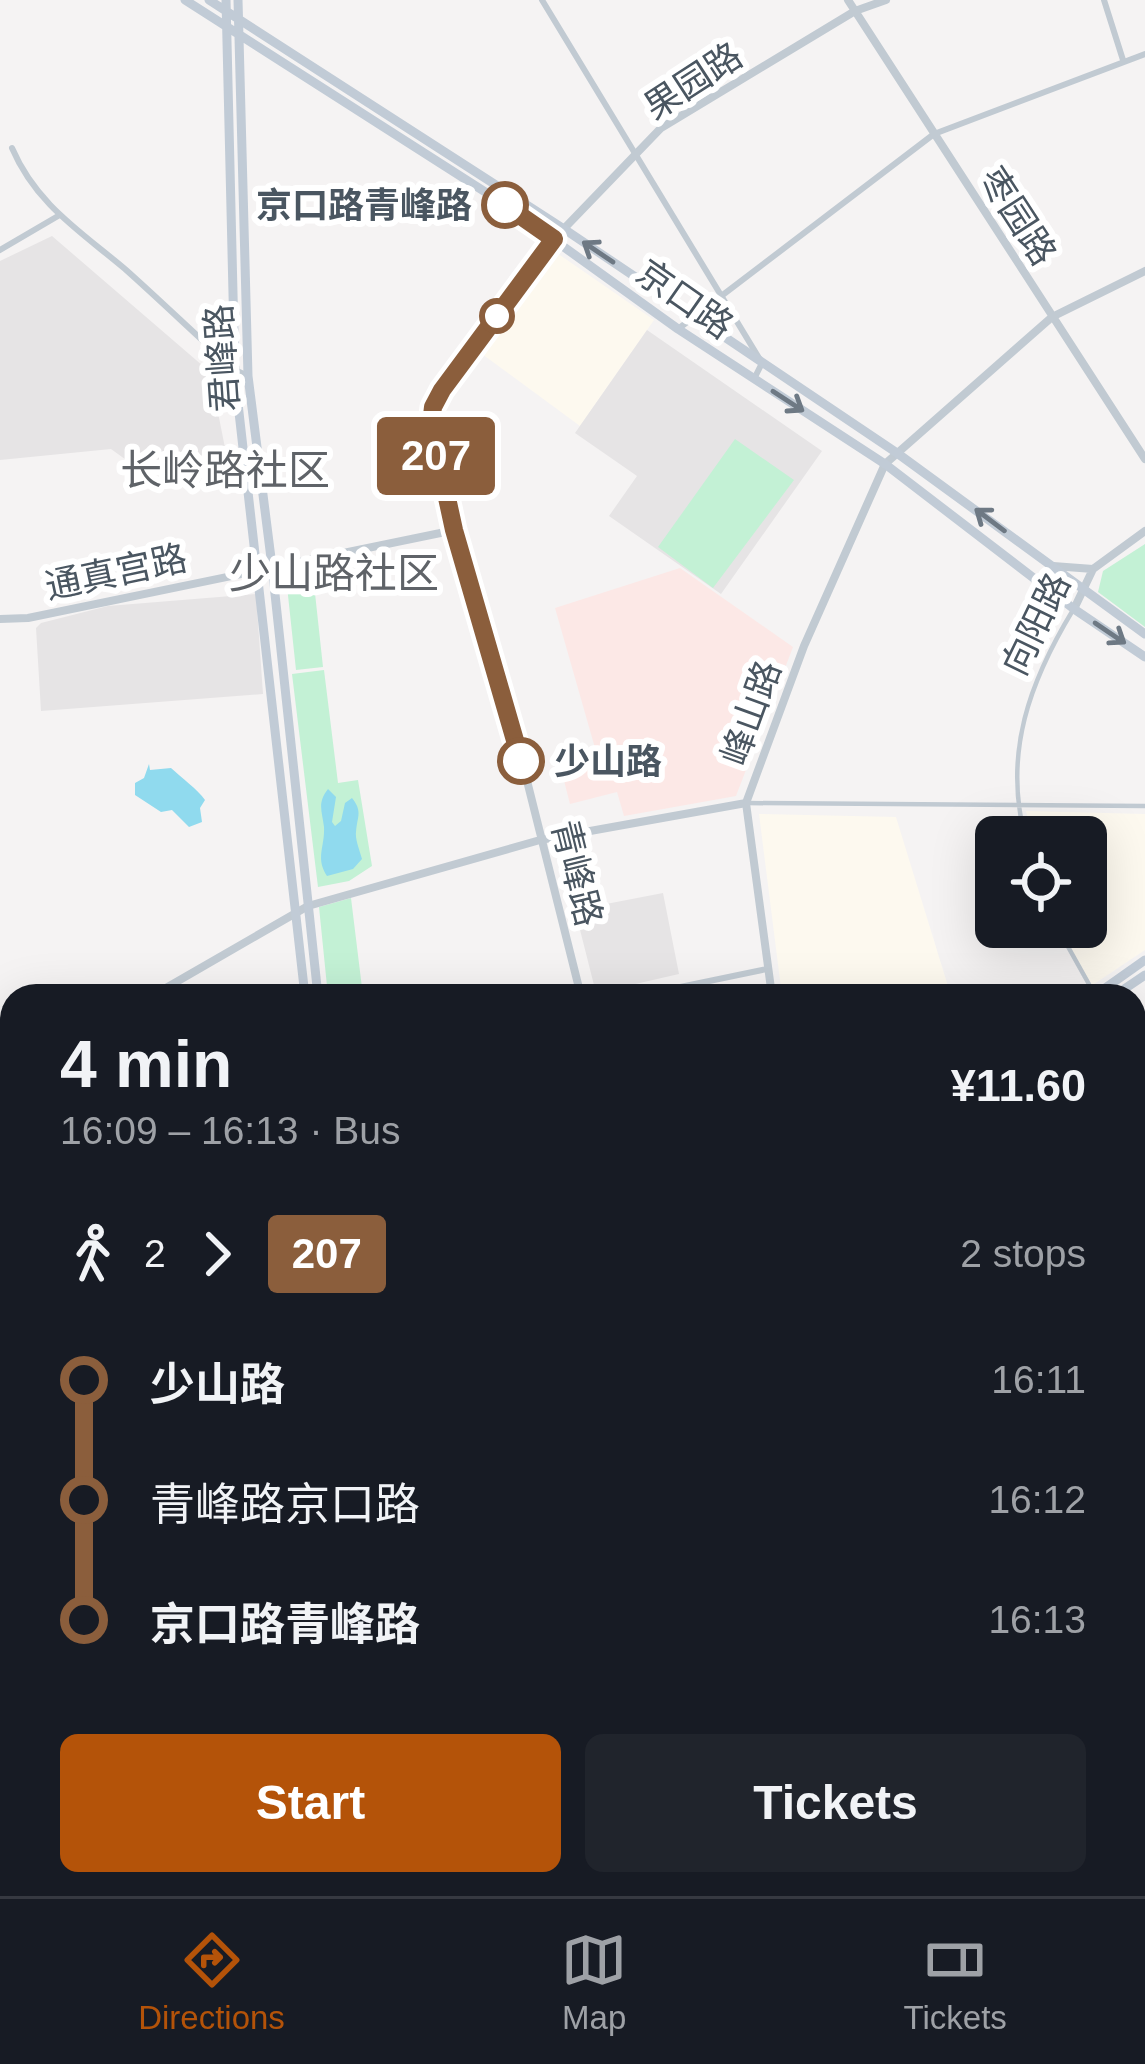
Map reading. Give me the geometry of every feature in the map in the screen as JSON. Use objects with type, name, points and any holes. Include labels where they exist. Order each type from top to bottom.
[{"type":"main road","name":"京口路","points":[[185,0],[554,239],[679,329],[884,464],[1074,609],[1145,657]]},
{"type":"main road","name":"京口路","points":[[208,0],[225,5],[237,19],[564,229],[897,453],[1145,634]]},
{"type":"main road","name":"君峰路","points":[[238,0],[248,376],[317,984]]},
{"type":"main road","name":"君峰路","points":[[225,5],[235,370],[304,984]]},
{"type":"main road","points":[[1112,984],[1145,960]]},
{"type":"street","points":[[542,0],[762,363],[754,379]]},
{"type":"street","name":"枣园路","points":[[848,0],[1145,459]]},
{"type":"street","name":"果园路","points":[[554,239],[662,128],[855,11],[886,0]]},
{"type":"street","points":[[1104,0],[1123,60]]},
{"type":"street","points":[[679,329],[934,134],[1145,54]]},
{"type":"street","points":[[12,148],[22,172],[58,216],[235,370],[248,376]]},
{"type":"street","points":[[0,250],[58,216]]},
{"type":"street","name":"青峰路","points":[[554,239],[433,407],[433,443],[454,530],[508,705],[577,984]]},
{"type":"street","points":[[884,464],[1052,317],[1145,272]]},
{"type":"street","name":"峰山路","points":[[770,984],[746,803],[804,646],[884,464]]},
{"type":"street","name":"通真宫路","points":[[0,619],[28,618],[454,530]]},
{"type":"street","name":"向阳路","points":[[1020,816],[1024,712],[1047,652],[1093,569],[1145,531]]},
{"type":"street","points":[[1049,565],[1093,569]]},
{"type":"street","points":[[172,984],[308,906],[540,840],[746,803],[1145,806]]},
{"type":"street","points":[[1069,948],[1088,984]]},
{"type":"street","points":[[695,984],[767,969]]},
{"type":"shaded area","points":[[52,236],[210,372],[226,453],[129,462],[111,449],[0,460],[0,261]]},
{"type":"shaded area","points":[[554,251],[654,320],[580,426],[482,354]]},
{"type":"shaded area","points":[[647,330],[822,451],[721,594],[609,516],[637,476],[575,433]]},
{"type":"shaded area","points":[[680,568],[793,647],[736,796],[624,816],[617,792],[570,804],[560,765],[597,755],[555,608]]},
{"type":"shaded area","points":[[256,594],[263,694],[41,711],[36,628],[41,623],[108,606]]},
{"type":"shaded area","points":[[1026,811],[1145,814],[1145,950],[1094,984],[1086,984],[1070,948],[1107,948],[1107,816],[1027,816]]},
{"type":"shaded area","points":[[759,814],[896,817],[947,984],[780,984]]},
{"type":"shaded area","points":[[663,893],[679,974],[635,984],[594,984],[575,910]]},
{"type":"green space","points":[[735,439],[794,480],[713,588],[658,547]]},
{"type":"green space","points":[[1145,544],[1145,627],[1098,592],[1103,571]]},
{"type":"green space","points":[[314,584],[323,667],[296,670],[287,586]]},
{"type":"green space","points":[[324,670],[338,783],[358,780],[372,866],[349,881],[318,887],[292,674]]},
{"type":"green space","points":[[351,898],[362,984],[327,984],[319,907]]},
{"type":"water","points":[[149,764],[150,770],[171,768],[202,796],[202,822],[189,827],[172,810],[161,812],[135,795],[135,783],[144,778]]},
{"type":"water","points":[[328,789],[336,797],[335,826],[345,803],[352,798],[357,807],[356,835],[362,859],[353,869],[327,876],[321,858],[321,807]]},
{"type":"bus line","name":"207","points":[[505,205],[554,239],[442,390],[431,424],[454,530],[521,761]]},
{"type":"place","name":"京口路青峰路","points":[[505,205]]},
{"type":"place","name":"少山路","points":[[521,761]]},
{"type":"district","name":"长岭路社区","points":[[225,470]]},
{"type":"district","name":"少山路社区","points":[[334,573]]}]
